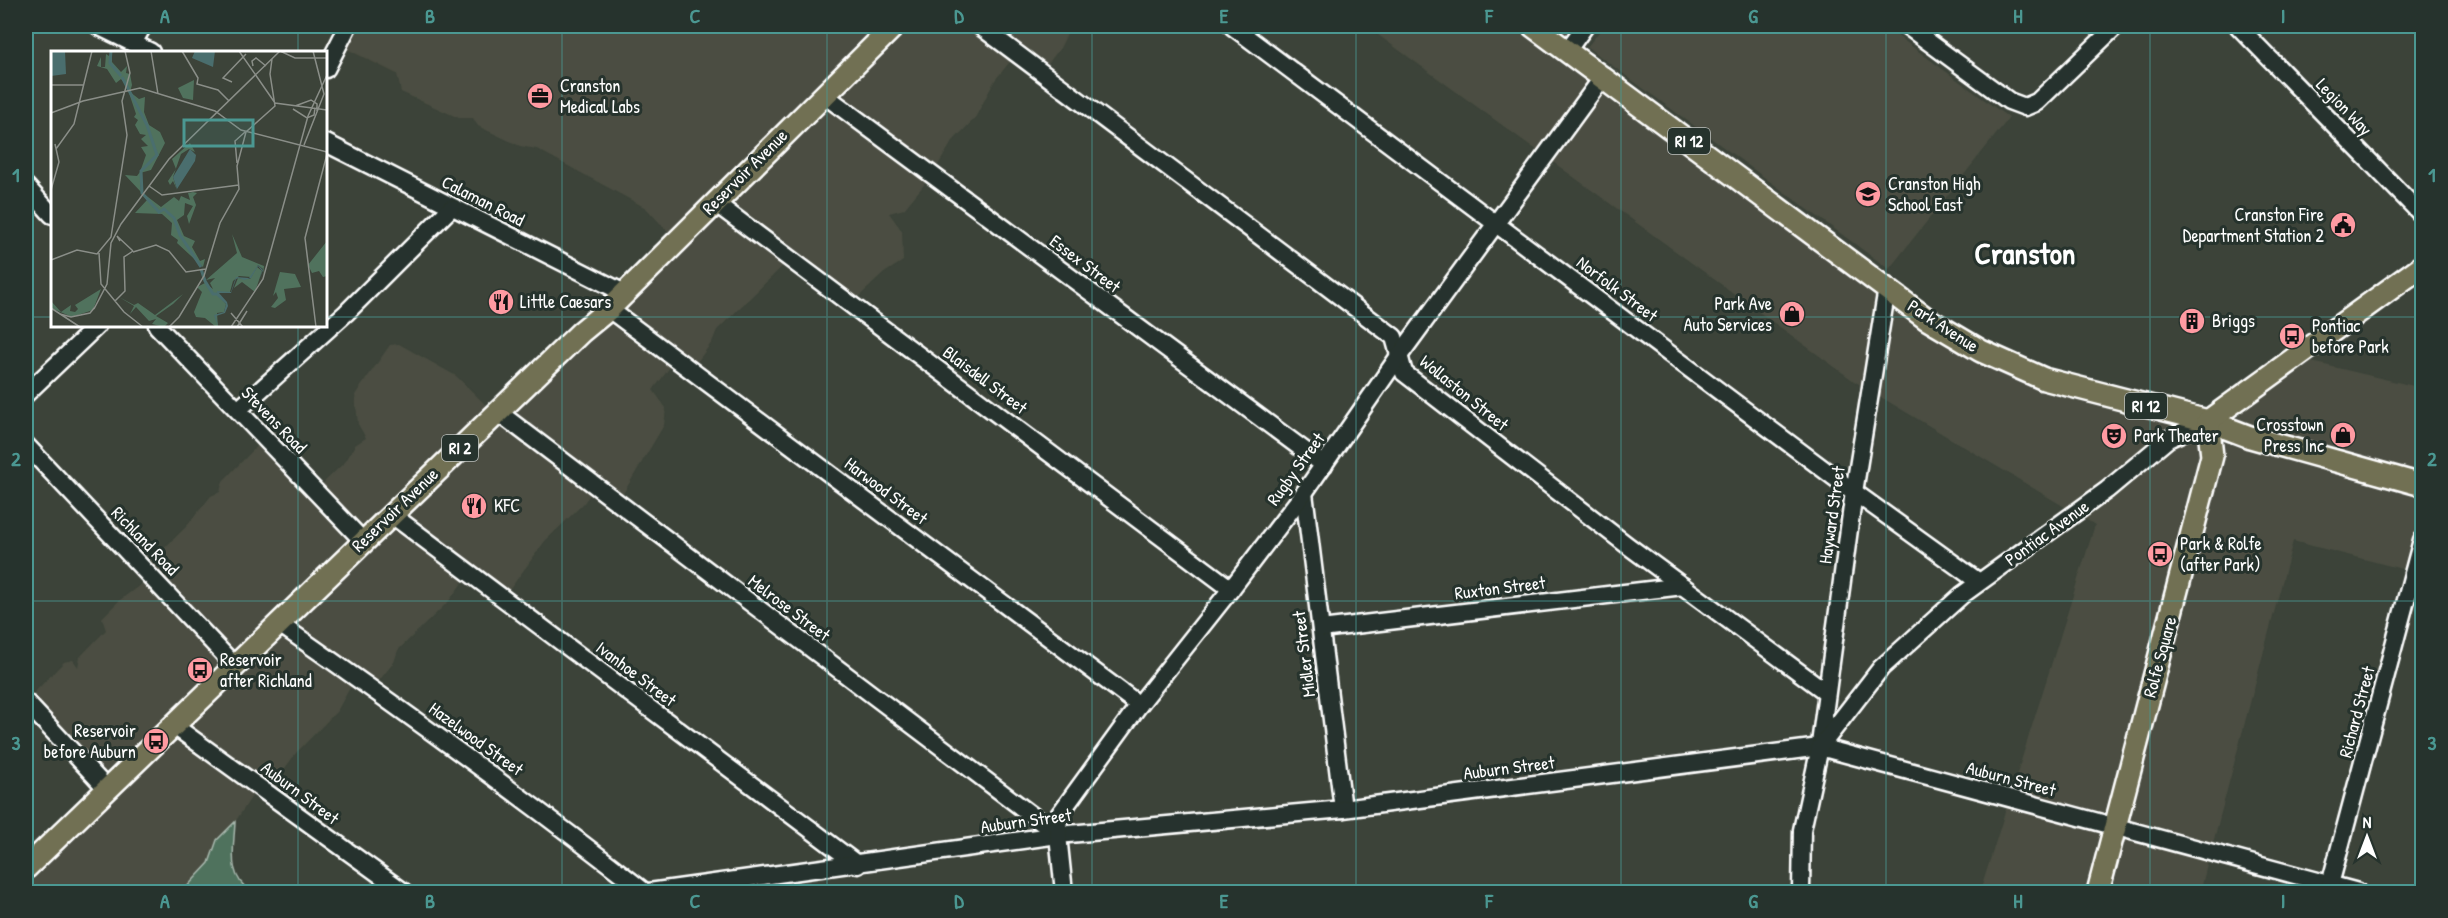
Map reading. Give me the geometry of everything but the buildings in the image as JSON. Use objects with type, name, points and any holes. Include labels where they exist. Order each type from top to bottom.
[{"type":"main road","name":"Reservoir Avenue","points":[[26,868],[391,514],[609,309],[714,202],[894,26]]},
{"type":"main road","name":"Park Avenue","points":[[1533,26],[1927,319],[2004,362],[2044,379],[2208,421],[2250,437],[2422,485]]},
{"type":"main road","name":"Pontiac Avenue","points":[[2208,421],[2422,266]]},
{"type":"main road","name":"Rolfe Square","points":[[2098,892],[2212,456],[2208,421]]},
{"type":"street","points":[[98,26],[149,51]]},
{"type":"street","points":[[133,43],[143,26]]},
{"type":"street","points":[[327,67],[348,26]]},
{"type":"street","name":"Wollaston Street","points":[[980,26],[1394,338],[1404,373],[1826,692]]},
{"type":"street","name":"Norfolk Street","points":[[1232,26],[1854,492],[1979,582]]},
{"type":"street","points":[[1567,51],[1585,26]]},
{"type":"street","points":[[1907,26],[2018,106],[2025,107],[2037,102],[2116,26]]},
{"type":"street","name":"Legion Way","points":[[2238,26],[2422,215]]},
{"type":"street","name":"Rugby Street","points":[[1065,892],[1058,835],[1059,815],[1139,705],[1304,493],[1399,356],[1603,77]]},
{"type":"street","name":"Essex Street","points":[[823,94],[1324,465]]},
{"type":"street","name":"Calaman Road","points":[[327,144],[451,208],[624,293]]},
{"type":"street","points":[[26,186],[51,214]]},
{"type":"street","name":"Blaisdell Street","points":[[714,202],[1231,589]]},
{"type":"street","points":[[238,410],[346,313],[451,208]]},
{"type":"street","name":"Hayward Street","points":[[1820,747],[1854,492],[1887,288]]},
{"type":"street","name":"Harwood Street","points":[[609,309],[1139,705]]},
{"type":"street","points":[[26,394],[96,327]]},
{"type":"street","name":"Stevens Road","points":[[158,327],[363,541]]},
{"type":"street","name":"Melrose Street","points":[[498,412],[1058,835]]},
{"type":"street","name":"Pontiac Avenue","points":[[1800,892],[1803,830],[1820,747],[1881,668],[1923,628],[1979,582],[2108,490],[2168,440],[2208,421]]},
{"type":"street","name":"Richland Road","points":[[26,445],[235,666]]},
{"type":"street","name":"Midler Street","points":[[1304,493],[1343,809]]},
{"type":"street","name":"Ivanhoe Street","points":[[391,514],[858,865]]},
{"type":"street","name":"Richard Street","points":[[2329,889],[2422,540]]},
{"type":"street","name":"Ruxton Street","points":[[1321,629],[1683,586]]},
{"type":"street","name":"Hazelwood Street","points":[[278,623],[418,720],[647,892]]},
{"type":"street","points":[[26,702],[108,790]]},
{"type":"street","name":"Auburn Street","points":[[173,725],[404,892]]},
{"type":"street","name":"Auburn Street","points":[[647,892],[858,865],[1058,835],[1343,809],[1820,747],[2116,827],[2329,889],[2358,892]]},
{"type":"shaded area","points":[[348,26],[1071,26],[1060,48],[1043,70],[1013,58],[995,80],[975,118],[952,142],[932,175],[904,209],[889,213],[902,231],[903,261],[884,273],[853,302],[792,257],[717,330],[712,342],[697,362],[691,367],[676,359],[653,390],[666,408],[664,425],[621,497],[597,485],[583,504],[545,541],[507,593],[469,573],[449,601],[398,650],[394,662],[374,687],[356,677],[337,711],[296,753],[269,790],[258,787],[235,822],[217,840],[209,863],[182,892],[26,892],[26,868],[105,793],[27,700],[64,662],[73,660],[78,667],[80,657],[106,630],[102,618],[120,600],[151,577],[145,567],[186,527],[211,496],[220,492],[223,481],[263,440],[317,489],[346,461],[355,445],[366,438],[358,424],[355,395],[390,345],[399,344],[456,376],[493,412],[673,237],[646,208],[537,149],[520,146],[478,126],[473,118],[459,118],[401,92],[397,74],[343,47]]},
{"type":"shaded area","points":[[1366,26],[1581,26],[1565,48],[1890,290],[2081,394],[2235,419],[2295,358],[2422,388],[2422,574],[2293,541],[2200,892],[1980,892],[2095,525],[1854,381]]},
{"type":"shaded area","name":"Cranston High School East","points":[[1604,26],[1884,26],[2009,118],[1889,269],[1587,47]]},
{"type":"green space","points":[[235,822],[233,861],[235,870],[244,886],[252,892],[182,892],[209,863],[217,840]]},
{"type":"place","name":"Cranston Medical Labs","points":[[540,96]]},
{"type":"place","name":"Cranston High School East","points":[[1868,194]]},
{"type":"place","name":"Cranston Fire Department Station 2","points":[[2343,225]]},
{"type":"place","name":"Little Caesars","points":[[501,302]]},
{"type":"place","name":"Park Ave Auto Services","points":[[1792,314]]},
{"type":"place","name":"Briggs","points":[[2192,321]]},
{"type":"place","name":"Pontiac before Park","points":[[2292,336]]},
{"type":"place","name":"Crosstown Press Inc","points":[[2343,435]]},
{"type":"place","name":"Park Theater","points":[[2114,436]]},
{"type":"place","name":"KFC","points":[[474,506]]},
{"type":"place","name":"Park & Rolfe (after Park)","points":[[2160,554]]},
{"type":"place","name":"Reservoir after Richland","points":[[200,670]]},
{"type":"place","name":"Reservoir before Auburn","points":[[156,741]]},
{"type":"district","name":"Cranston","points":[[2025,254]]}]
